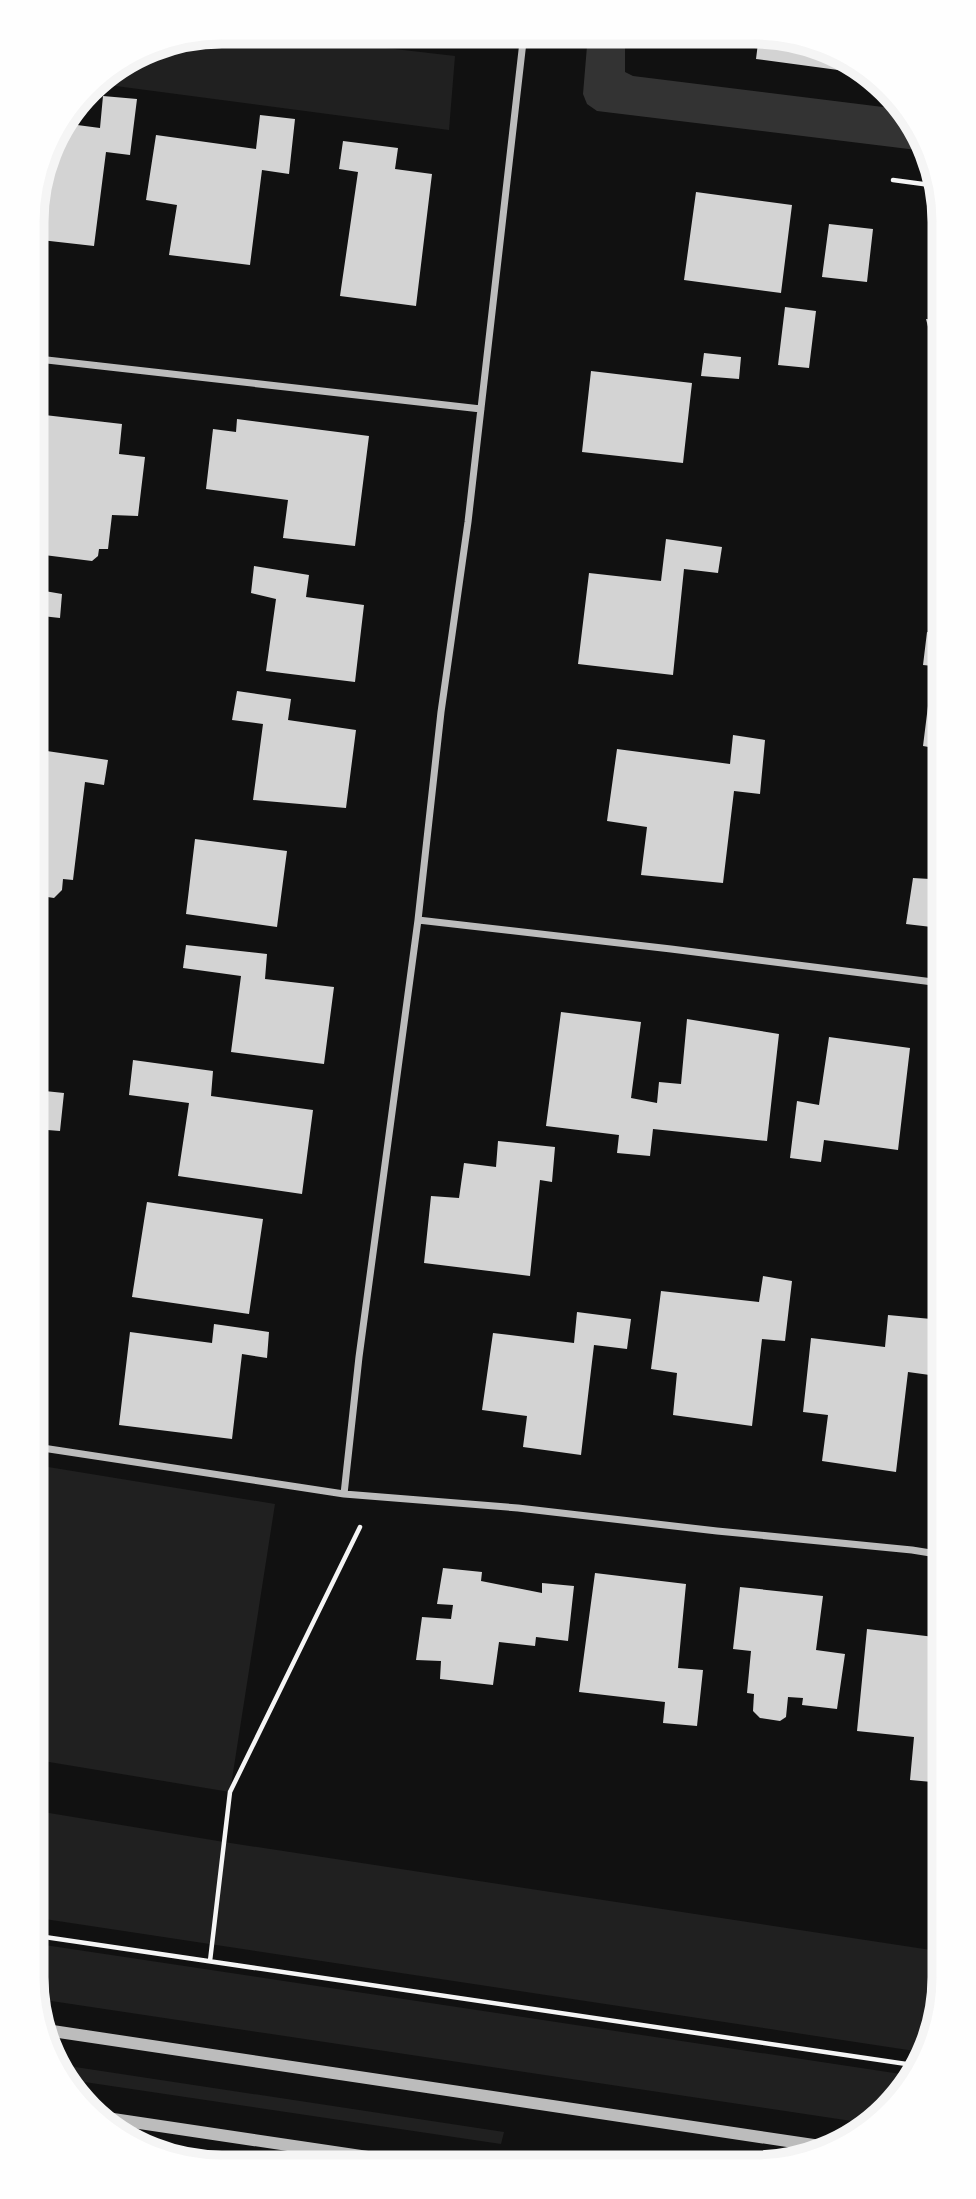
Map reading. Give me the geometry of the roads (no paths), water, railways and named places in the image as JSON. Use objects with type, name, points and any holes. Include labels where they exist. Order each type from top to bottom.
[{"type":"street","points":[[344,1494],[359,1357],[418,919],[441,712],[468,522],[523,44]]},
{"type":"street","points":[[44,362],[47,360],[481,409]]},
{"type":"street","points":[[418,919],[932,982]]},
{"type":"street","points":[[44,1448],[344,1494],[518,1508],[932,1553]]},
{"type":"street","points":[[52,2031],[814,2145]]},
{"type":"street","points":[[115,2119],[354,2155]]}]
